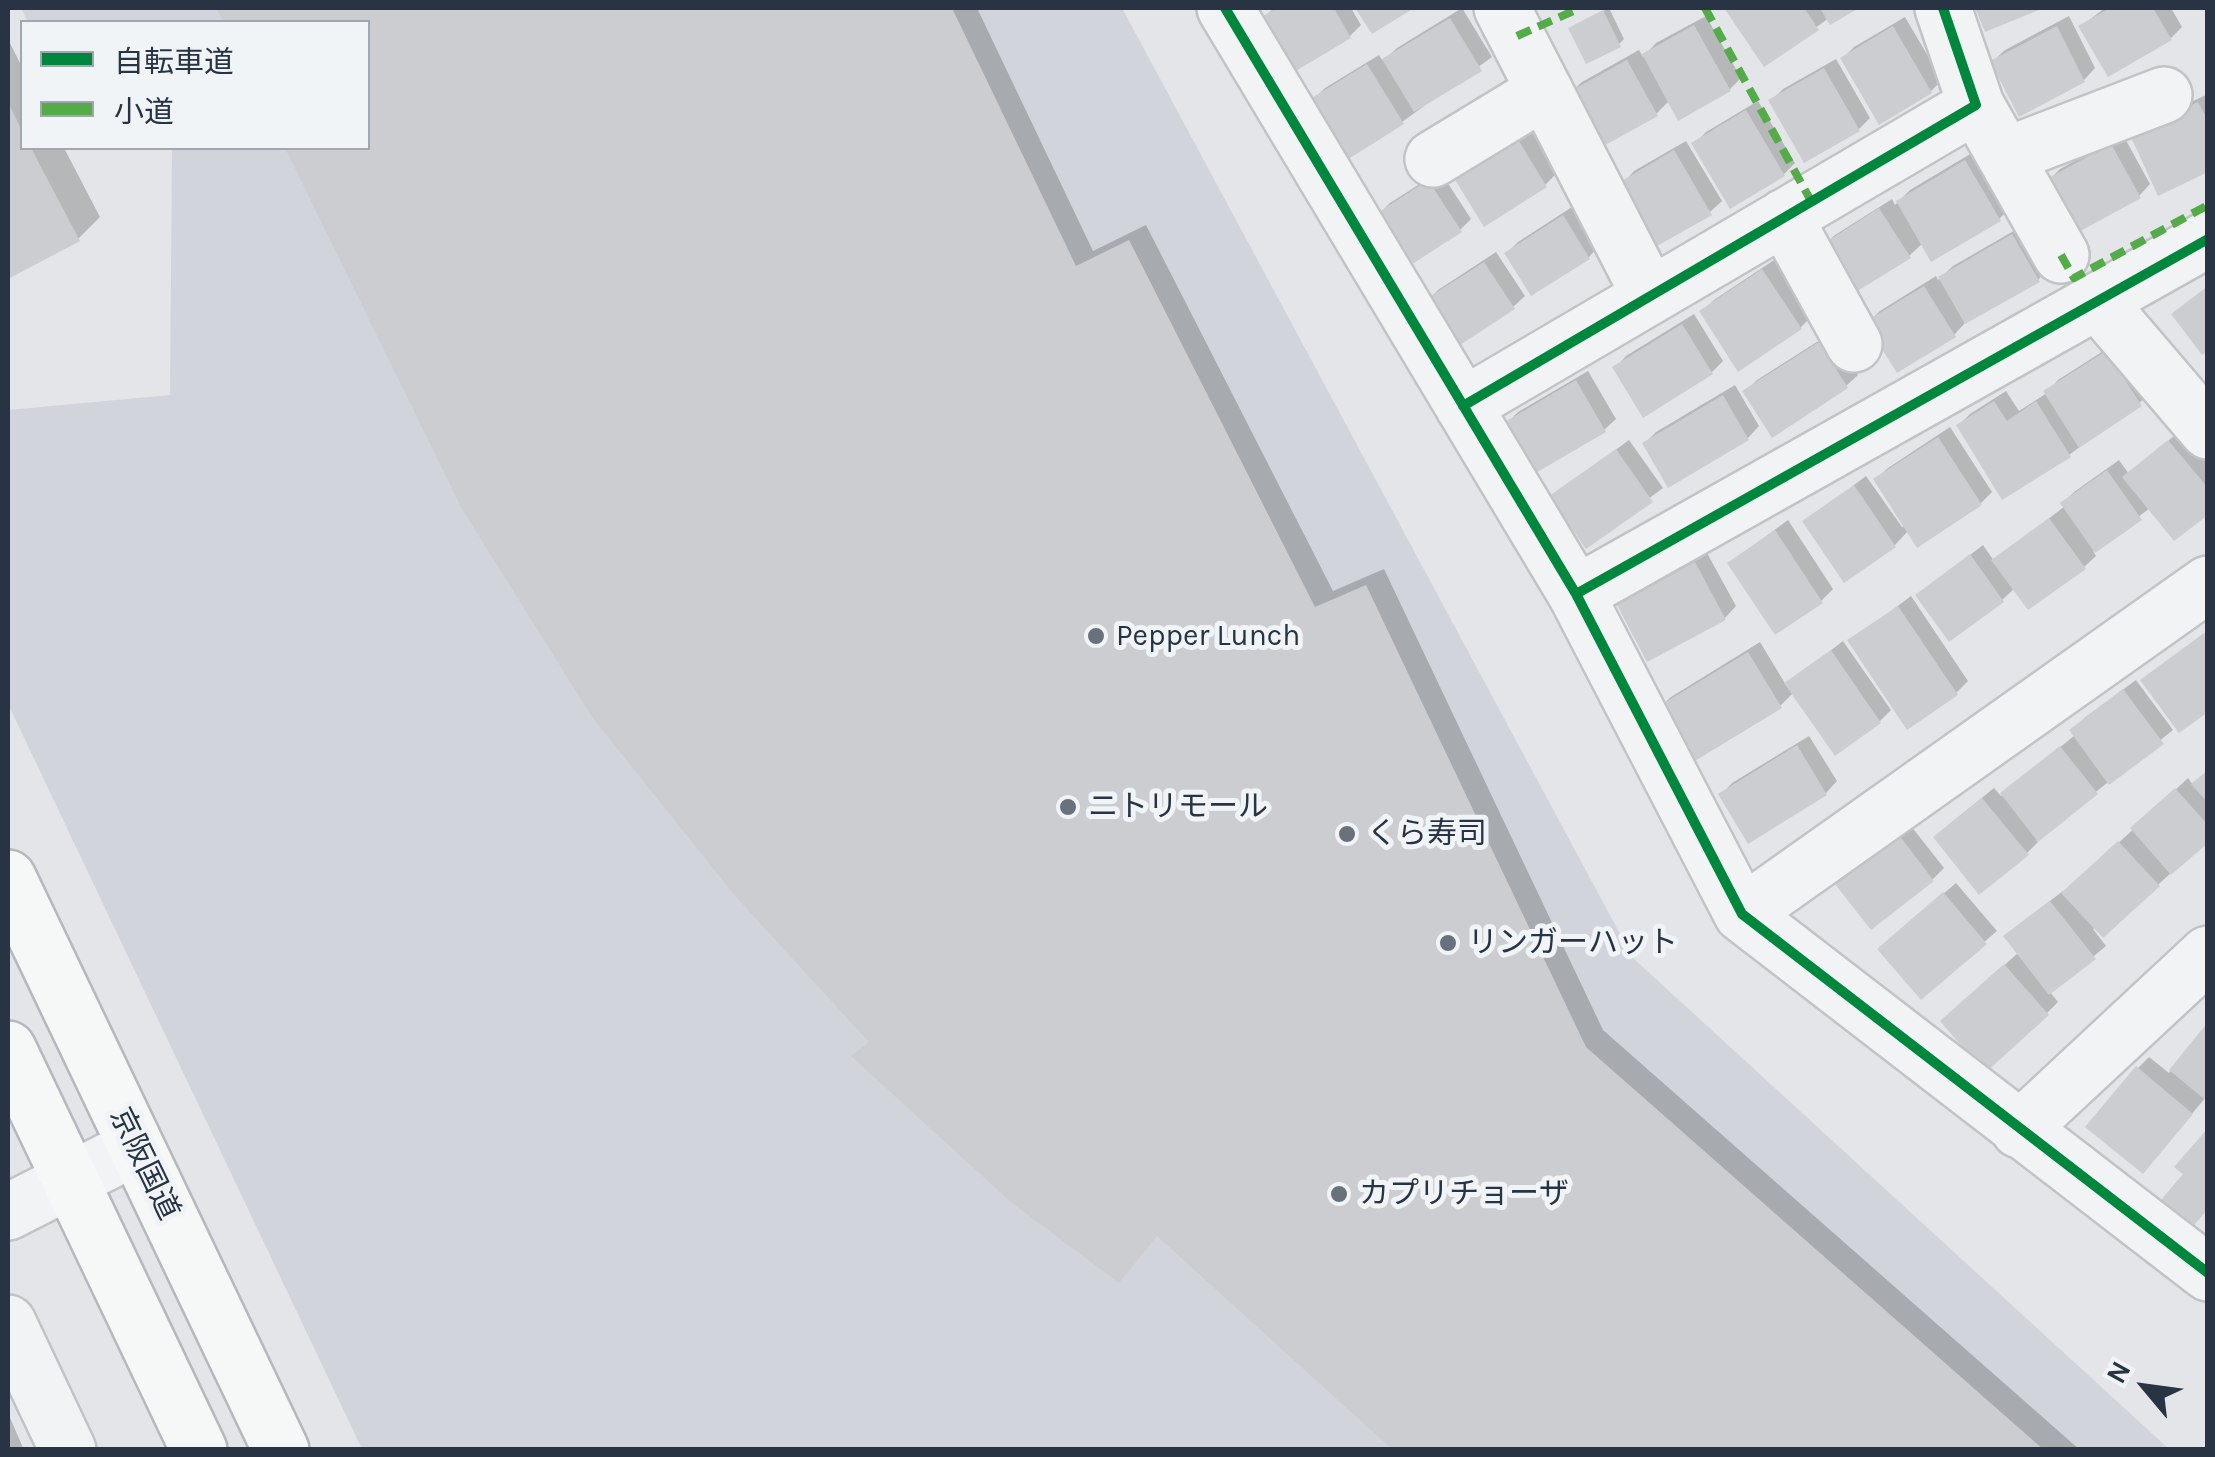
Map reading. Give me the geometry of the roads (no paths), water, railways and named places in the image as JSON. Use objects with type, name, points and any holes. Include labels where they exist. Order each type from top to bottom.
[{"type":"highway","name":"京阪国道","points":[[8,878],[281,1450]]},
{"type":"highway","points":[[8,1048],[198,1450]]},
{"type":"street","points":[[1225,8],[1576,594],[1742,914],[2208,1273]]},
{"type":"street","points":[[1502,8],[1650,296]]},
{"type":"street","points":[[1943,8],[1976,105],[2061,255]]},
{"type":"street","points":[[1433,159],[1545,91]]},
{"type":"street","points":[[2005,156],[2164,94]]},
{"type":"street","points":[[1463,406],[1976,105]]},
{"type":"street","points":[[1784,217],[1854,344]]},
{"type":"street","points":[[1576,594],[2208,238]]},
{"type":"street","points":[[2098,302],[2208,431]]},
{"type":"street","points":[[1742,914],[2208,584]]},
{"type":"street","points":[[2019,1130],[2208,954]]},
{"type":"street","points":[[8,1212],[136,1147]]},
{"type":"street","points":[[8,1323],[68,1450]]},
{"type":"place","name":"Pepper Lunch","points":[[1096,636]]},
{"type":"place","name":"ニトリモール","points":[[1068,807]]},
{"type":"place","name":"くら寿司","points":[[1347,834]]},
{"type":"place","name":"リンガーハット","points":[[1448,943]]},
{"type":"place","name":"カプリチョーザ","points":[[1339,1194]]}]
